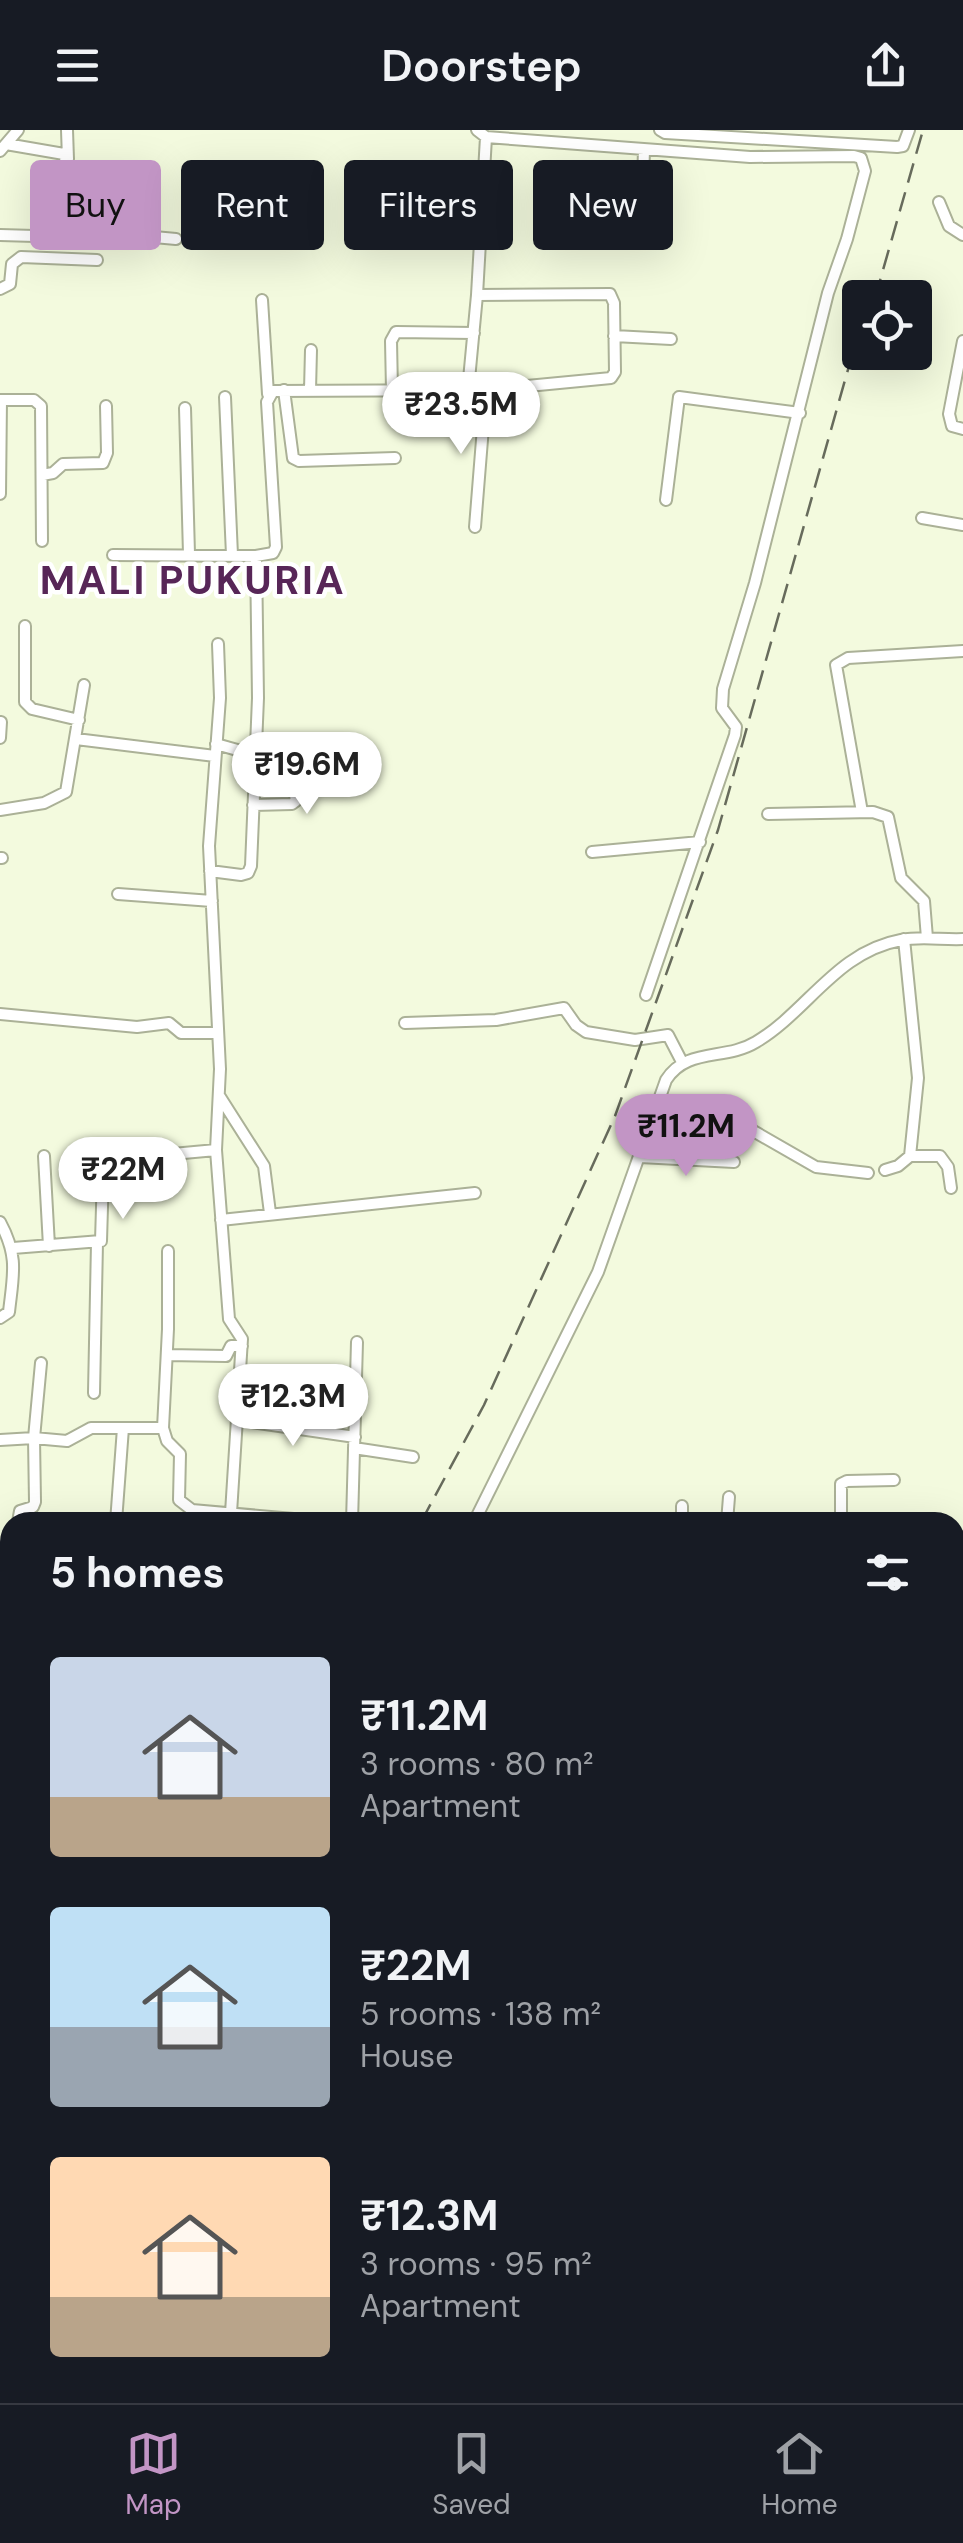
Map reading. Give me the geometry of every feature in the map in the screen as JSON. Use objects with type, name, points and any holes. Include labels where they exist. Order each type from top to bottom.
[{"type":"street","points":[[3,148],[18,130]]},
{"type":"street","points":[[67,130],[68,160]]},
{"type":"street","points":[[660,130],[769,135],[874,146],[903,146],[909,130]]},
{"type":"street","points":[[819,143],[821,130]]},
{"type":"street","points":[[874,146],[880,130]]},
{"type":"street","points":[[468,390],[478,295],[481,134],[644,150],[772,158],[861,158],[865,171],[842,258],[828,293],[755,583],[723,689],[722,708],[736,727],[735,736],[646,995]]},
{"type":"street","points":[[3,148],[64,154],[67,160]]},
{"type":"street","points":[[644,150],[644,160]]},
{"type":"street","points":[[940,202],[948,226],[963,235]]},
{"type":"street","points":[[0,235],[30,236]]},
{"type":"street","points":[[161,238],[176,239]]},
{"type":"street","points":[[0,289],[10,284],[12,264],[22,257],[98,260]]},
{"type":"street","points":[[268,394],[284,390],[486,390],[611,378],[614,303],[610,294],[478,295]]},
{"type":"street","points":[[113,555],[268,556],[276,547],[262,300]]},
{"type":"street","points":[[392,390],[391,340],[396,332],[474,334]]},
{"type":"street","points":[[614,336],[671,339]]},
{"type":"street","points":[[963,341],[948,414],[952,426],[963,428]]},
{"type":"street","points":[[310,390],[311,350]]},
{"type":"street","points":[[284,390],[293,458],[395,458]]},
{"type":"street","points":[[475,528],[486,390]]},
{"type":"street","points":[[225,396],[232,555]]},
{"type":"street","points":[[666,500],[679,398],[800,413]]},
{"type":"street","points":[[0,494],[0,400],[34,400],[41,406],[42,541]]},
{"type":"street","points":[[42,474],[53,473],[63,464],[102,463],[106,453],[106,406]]},
{"type":"street","points":[[185,408],[190,554]]},
{"type":"street","points":[[922,518],[963,525]]},
{"type":"street","points":[[210,870],[241,876],[248,873],[256,755],[256,556]]},
{"type":"street","points":[[24,626],[25,702],[32,709],[78,720]]},
{"type":"street","points":[[218,644],[220,698],[209,820],[219,1096],[216,1150],[229,1319],[242,1346],[231,1512]]},
{"type":"street","points":[[862,812],[836,665],[848,658],[963,651]]},
{"type":"street","points":[[0,810],[44,803],[66,792],[84,685]]},
{"type":"street","points":[[0,722],[0,738]]},
{"type":"street","points":[[76,739],[256,755]]},
{"type":"street","points":[[254,806],[292,804],[296,801],[296,780],[346,774]]},
{"type":"street","points":[[768,814],[884,814],[891,822],[900,878],[924,901],[927,938]]},
{"type":"street","points":[[592,852],[700,842]]},
{"type":"street","points":[[118,894],[212,901]]},
{"type":"street","points":[[904,940],[918,1078],[910,1156]]},
{"type":"street","points":[[479,1512],[598,1272],[666,1080],[682,1062],[755,1043],[854,958],[904,940],[963,940]]},
{"type":"street","points":[[405,1023],[496,1020],[564,1008],[586,1032],[636,1040],[668,1036],[682,1062]]},
{"type":"street","points":[[0,1014],[137,1027],[169,1023],[181,1033],[217,1033]]},
{"type":"street","points":[[219,1096],[264,1166],[270,1213]]},
{"type":"street","points":[[658,1103],[716,1111],[816,1167],[868,1173]]},
{"type":"street","points":[[94,1393],[97,1243],[103,1234],[104,1173],[108,1160],[216,1150]]},
{"type":"street","points":[[44,1156],[49,1246]]},
{"type":"street","points":[[885,1170],[910,1156],[940,1156],[948,1167],[950,1188]]},
{"type":"street","points":[[640,1157],[734,1162]]},
{"type":"street","points":[[221,1220],[474,1193]]},
{"type":"street","points":[[0,1222],[15,1264],[5,1299],[9,1312],[0,1318]]},
{"type":"street","points":[[8,1243],[97,1243]]},
{"type":"street","points":[[168,1251],[162,1428],[167,1441],[180,1454],[178,1500],[192,1510],[218,1512]]},
{"type":"street","points":[[352,1512],[357,1342]]},
{"type":"street","points":[[167,1355],[226,1356],[230,1346],[242,1346]]},
{"type":"street","points":[[20,1512],[34,1502],[40,1363]]},
{"type":"street","points":[[238,1420],[413,1457]]},
{"type":"street","points":[[0,1440],[67,1441],[92,1428],[162,1428]]},
{"type":"street","points":[[117,1512],[123,1428]]},
{"type":"street","points":[[841,1512],[841,1484],[847,1480],[894,1480]]},
{"type":"street","points":[[727,1512],[728,1497]]},
{"type":"street","points":[[682,1506],[682,1512]]},
{"type":"railway","points":[[880,280],[923,130]]},
{"type":"railway","points":[[426,1512],[484,1405],[615,1116],[718,830],[848,370]]},
{"type":"district","name":"MALI PUKURIA","points":[[193,580]]}]
